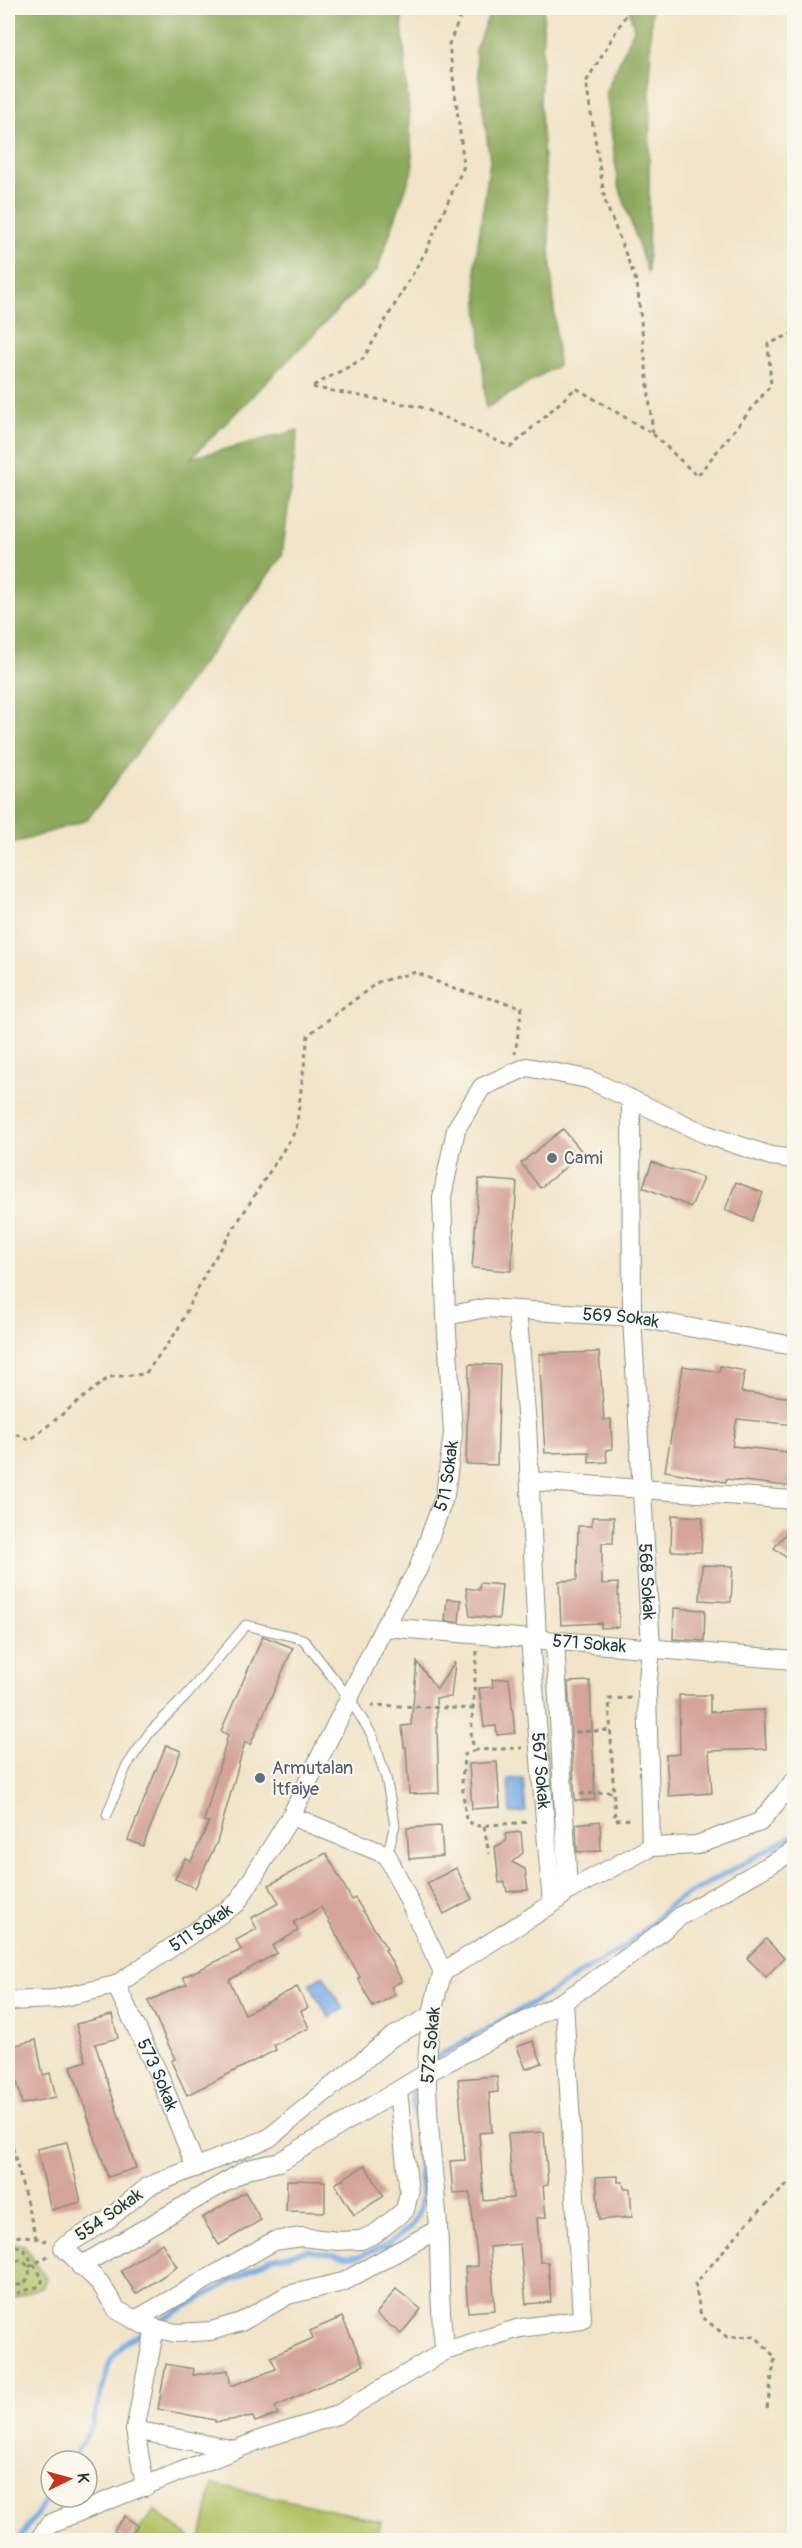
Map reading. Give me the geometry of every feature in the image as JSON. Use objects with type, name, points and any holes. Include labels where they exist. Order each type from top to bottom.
[{"type":"street","name":"511 Sokak","points":[[8,2001],[55,2000],[116,1985],[237,1903],[291,1816],[384,1627],[418,1569],[445,1495],[453,1433],[442,1197],[456,1128],[482,1087],[527,1067],[588,1079],[705,1134],[771,1156],[795,1160]]},
{"type":"street","name":"568 Sokak","points":[[631,1099],[632,1317],[651,1648],[647,1696],[651,1847]]},
{"type":"street","name":"569 Sokak","points":[[446,1316],[486,1308],[632,1317],[795,1346]]},
{"type":"street","points":[[517,1310],[541,1639]]},
{"type":"street","points":[[530,1481],[795,1500]]},
{"type":"street","name":"571 Sokak","points":[[384,1627],[795,1660]]},
{"type":"street","name":"567 Sokak","points":[[541,1639],[560,1734],[568,1891]]},
{"type":"street","name":"567 Sokak","points":[[541,1639],[552,1904]]},
{"type":"street","points":[[291,1816],[387,1855],[443,1972],[552,1904],[568,1891],[651,1847],[697,1845],[760,1822],[795,1781]]},
{"type":"street","points":[[80,2266],[248,2169],[279,2162],[425,2074],[564,2001],[637,1952],[682,1915],[795,1851]]},
{"type":"street","name":"572 Sokak","points":[[443,1972],[431,2016],[425,2074],[438,2229],[442,2333],[445,2351]]},
{"type":"street","name":"573 Sokak","points":[[116,1985],[159,2075],[196,2168]]},
{"type":"street","points":[[39,2541],[49,2524],[235,2450],[337,2415],[445,2351],[520,2328],[582,2320],[564,2001]]},
{"type":"street","name":"554 Sokak","points":[[431,2016],[392,2037],[269,2138],[149,2186],[107,2220],[63,2247],[100,2283],[117,2310],[155,2328],[176,2333],[211,2331],[241,2322],[288,2295],[342,2282],[438,2229]]},
{"type":"street","points":[[135,2320],[274,2241],[302,2237],[338,2241],[361,2240],[376,2233],[405,2210],[410,2193],[398,2091]]},
{"type":"street","points":[[145,2487],[135,2430],[155,2328]]},
{"type":"street","points":[[135,2430],[235,2450]]},
{"type":"lane","points":[[107,1815],[126,1767],[150,1732],[186,1696],[246,1625],[303,1639],[349,1698],[372,1735],[386,1778],[395,1825],[387,1855]]},
{"type":"path","points":[[464,8],[448,44],[464,166],[426,251],[363,359],[311,387],[421,407],[511,447],[576,388],[653,434],[697,476],[771,385],[768,344],[795,333]]},
{"type":"path","points":[[626,8],[627,13],[586,82],[605,201],[637,283],[653,434]]},
{"type":"path","points":[[8,1431],[30,1440],[109,1377],[145,1374],[177,1331],[206,1272],[296,1130],[308,1035],[378,982],[416,972],[451,988],[522,1006],[513,1074]]},
{"type":"path","points":[[475,1749],[471,1738],[479,1635]]},
{"type":"path","points":[[647,1696],[609,1699],[615,1820],[650,1818]]},
{"type":"path","points":[[360,1716],[374,1705],[478,1709]]},
{"type":"path","points":[[560,1734],[610,1730]]},
{"type":"path","points":[[531,1748],[475,1749],[464,1755],[462,1782],[465,1821],[478,1826],[537,1821]]},
{"type":"path","points":[[563,1796],[613,1792]]},
{"type":"path","points":[[484,1826],[489,1854]]},
{"type":"path","points":[[8,2130],[36,2238]]},
{"type":"path","points":[[767,2408],[775,2357],[755,2336],[727,2337],[701,2316],[695,2284],[747,2222],[795,2178]]},
{"type":"path","points":[[8,2240],[14,2236],[36,2238],[63,2247]]},
{"type":"path","points":[[8,2251],[15,2246],[23,2248],[42,2279],[40,2286],[8,2296]]},
{"type":"path","points":[[8,2262],[20,2260],[29,2267]]},
{"type":"path","points":[[29,2267],[34,2265]]},
{"type":"path","points":[[8,2281],[14,2285],[24,2283],[29,2277],[29,2267]]},
{"type":"path","points":[[24,2283],[28,2289]]},
{"type":"green space","points":[[8,8],[401,8],[413,168],[377,270],[191,458],[298,430],[282,556],[87,820],[8,845]]},
{"type":"green space","points":[[492,8],[544,8],[540,102],[558,365],[486,408],[475,264],[490,161],[475,50]]},
{"type":"green space","points":[[629,8],[651,8],[648,274],[618,183],[606,91],[634,29]]},
{"type":"green space","points":[[14,2243],[24,2245],[46,2279],[42,2288],[8,2300],[8,2247]]},
{"type":"green space","points":[[213,2484],[381,2521],[376,2540],[201,2539]]},
{"type":"green space","points":[[155,2510],[192,2540],[130,2540]]},
{"type":"water","points":[[523,1778],[526,1812],[510,1814],[508,1779]]},
{"type":"water","points":[[323,1975],[343,2009],[329,2018],[309,1984]]},
{"type":"building","name":"Cami","points":[[563,1129],[583,1153],[540,1188],[521,1163]]},
{"type":"building","points":[[652,1162],[703,1178],[691,1207],[643,1187]]},
{"type":"building","points":[[479,1179],[517,1182],[511,1271],[472,1268]]},
{"type":"building","points":[[736,1182],[763,1193],[752,1221],[725,1210]]},
{"type":"building","points":[[599,1352],[604,1420],[611,1419],[612,1449],[606,1450],[607,1462],[589,1463],[589,1452],[545,1453],[539,1354]]},
{"type":"building","points":[[469,1364],[500,1365],[497,1465],[466,1464]]},
{"type":"building","points":[[683,1366],[719,1372],[720,1366],[745,1371],[741,1392],[795,1398],[795,1425],[737,1419],[732,1446],[795,1453],[795,1487],[726,1479],[726,1482],[665,1471]]},
{"type":"building","points":[[672,1515],[703,1517],[701,1552],[671,1551]]},
{"type":"building","points":[[592,1517],[614,1517],[613,1543],[602,1543],[602,1584],[618,1583],[619,1627],[601,1628],[601,1623],[561,1625],[559,1581],[577,1580],[578,1526],[592,1526]]},
{"type":"building","points":[[786,1533],[795,1540],[795,1564],[774,1548]]},
{"type":"building","points":[[702,1565],[733,1566],[731,1602],[700,1600]]},
{"type":"building","points":[[480,1583],[502,1585],[499,1619],[470,1616],[466,1588],[479,1590]]},
{"type":"building","points":[[447,1599],[461,1600],[459,1622],[445,1621]]},
{"type":"building","points":[[674,1608],[705,1610],[704,1641],[673,1639]]},
{"type":"building","points":[[263,1636],[293,1648],[250,1745],[245,1742],[217,1842],[195,1888],[175,1879],[185,1858],[191,1861],[209,1822],[204,1821],[228,1735],[221,1731]]},
{"type":"building","points":[[417,1662],[437,1689],[455,1662],[451,1697],[436,1698],[439,1793],[409,1794],[406,1747],[404,1747],[402,1726],[411,1725]]},
{"type":"building","points":[[509,1678],[515,1733],[497,1735],[496,1726],[484,1727],[479,1688],[493,1687],[492,1680]]},
{"type":"building","points":[[590,1681],[595,1800],[575,1801],[568,1682]]},
{"type":"building","points":[[679,1695],[710,1695],[710,1712],[764,1710],[766,1749],[709,1751],[712,1793],[669,1796],[666,1755],[680,1754]]},
{"type":"building","points":[[166,1745],[181,1751],[143,1846],[128,1840]]},
{"type":"building","points":[[497,1762],[500,1807],[472,1809],[469,1764]]},
{"type":"building","points":[[600,1821],[601,1851],[577,1852],[576,1824]]},
{"type":"building","points":[[441,1826],[443,1856],[409,1859],[407,1828]]},
{"type":"building","points":[[521,1832],[523,1853],[512,1862],[525,1869],[528,1890],[507,1892],[505,1882],[499,1883],[495,1847],[506,1841],[505,1834]]},
{"type":"building","points":[[326,1853],[352,1900],[355,1898],[387,1949],[385,1950],[402,1981],[391,1987],[395,1995],[373,2007],[358,1978],[360,1977],[321,1907],[294,1922],[298,1931],[272,1946],[277,1953],[229,1980],[245,2014],[297,1987],[308,2008],[301,2011],[309,2028],[274,2045],[276,2050],[187,2095],[171,2061],[175,2059],[148,2001],[187,1984],[183,1977],[241,1950],[236,1940],[257,1929],[251,1918],[279,1903],[269,1885]]},
{"type":"building","points":[[456,1868],[472,1899],[444,1914],[427,1883]]},
{"type":"building","points":[[766,1939],[784,1958],[766,1977],[747,1958]]},
{"type":"building","points":[[112,2015],[118,2038],[95,2044],[136,2168],[108,2177],[71,2066],[86,2061],[76,2024]]},
{"type":"building","points":[[36,2040],[43,2075],[50,2073],[56,2097],[22,2104],[15,2072],[8,2074],[8,2047]]},
{"type":"building","points":[[533,2041],[542,2063],[526,2069],[517,2047]]},
{"type":"building","points":[[497,2076],[498,2092],[489,2093],[492,2132],[479,2133],[484,2201],[513,2198],[508,2134],[544,2132],[548,2185],[543,2186],[546,2217],[537,2218],[540,2262],[548,2262],[551,2302],[526,2304],[520,2244],[490,2247],[495,2310],[468,2312],[465,2267],[478,2266],[470,2193],[453,2194],[450,2161],[465,2160],[458,2079]]},
{"type":"building","points":[[67,2142],[81,2202],[51,2210],[37,2149]]},
{"type":"building","points":[[365,2165],[384,2196],[354,2215],[335,2184]]},
{"type":"building","points":[[618,2176],[618,2182],[623,2182],[624,2188],[630,2188],[632,2217],[599,2220],[596,2177]]},
{"type":"building","points":[[287,2180],[325,2181],[325,2212],[286,2211]]},
{"type":"building","points":[[245,2192],[261,2220],[219,2245],[202,2218]]},
{"type":"building","points":[[162,2243],[177,2267],[136,2294],[121,2271]]},
{"type":"building","points":[[396,2289],[421,2309],[401,2334],[376,2314]]},
{"type":"building","points":[[342,2317],[364,2365],[275,2407],[278,2414],[255,2422],[253,2417],[215,2422],[215,2420],[158,2409],[166,2364],[194,2369],[193,2375],[228,2370],[231,2386],[276,2369],[271,2357],[313,2338],[310,2331]]},
{"type":"building","points":[[125,2516],[138,2526],[127,2540],[114,2530]]},
{"type":"waterway","points":[[434,2061],[437,2057],[546,1995],[629,1944],[671,1904],[794,1835]]},
{"type":"waterway","points":[[157,2323],[270,2259],[309,2250],[345,2257],[360,2256],[386,2245],[411,2227],[419,2212],[422,2195],[412,2094],[417,2086]]},
{"type":"waterway","points":[[78,2449],[92,2426],[110,2361],[123,2344],[147,2330]]},
{"type":"waterway","points":[[19,2540],[40,2509]]},
{"type":"place","name":"Cami","points":[[552,1158]]},
{"type":"place","name":"Armutalan İtfaiye","points":[[260,1778]]}]
